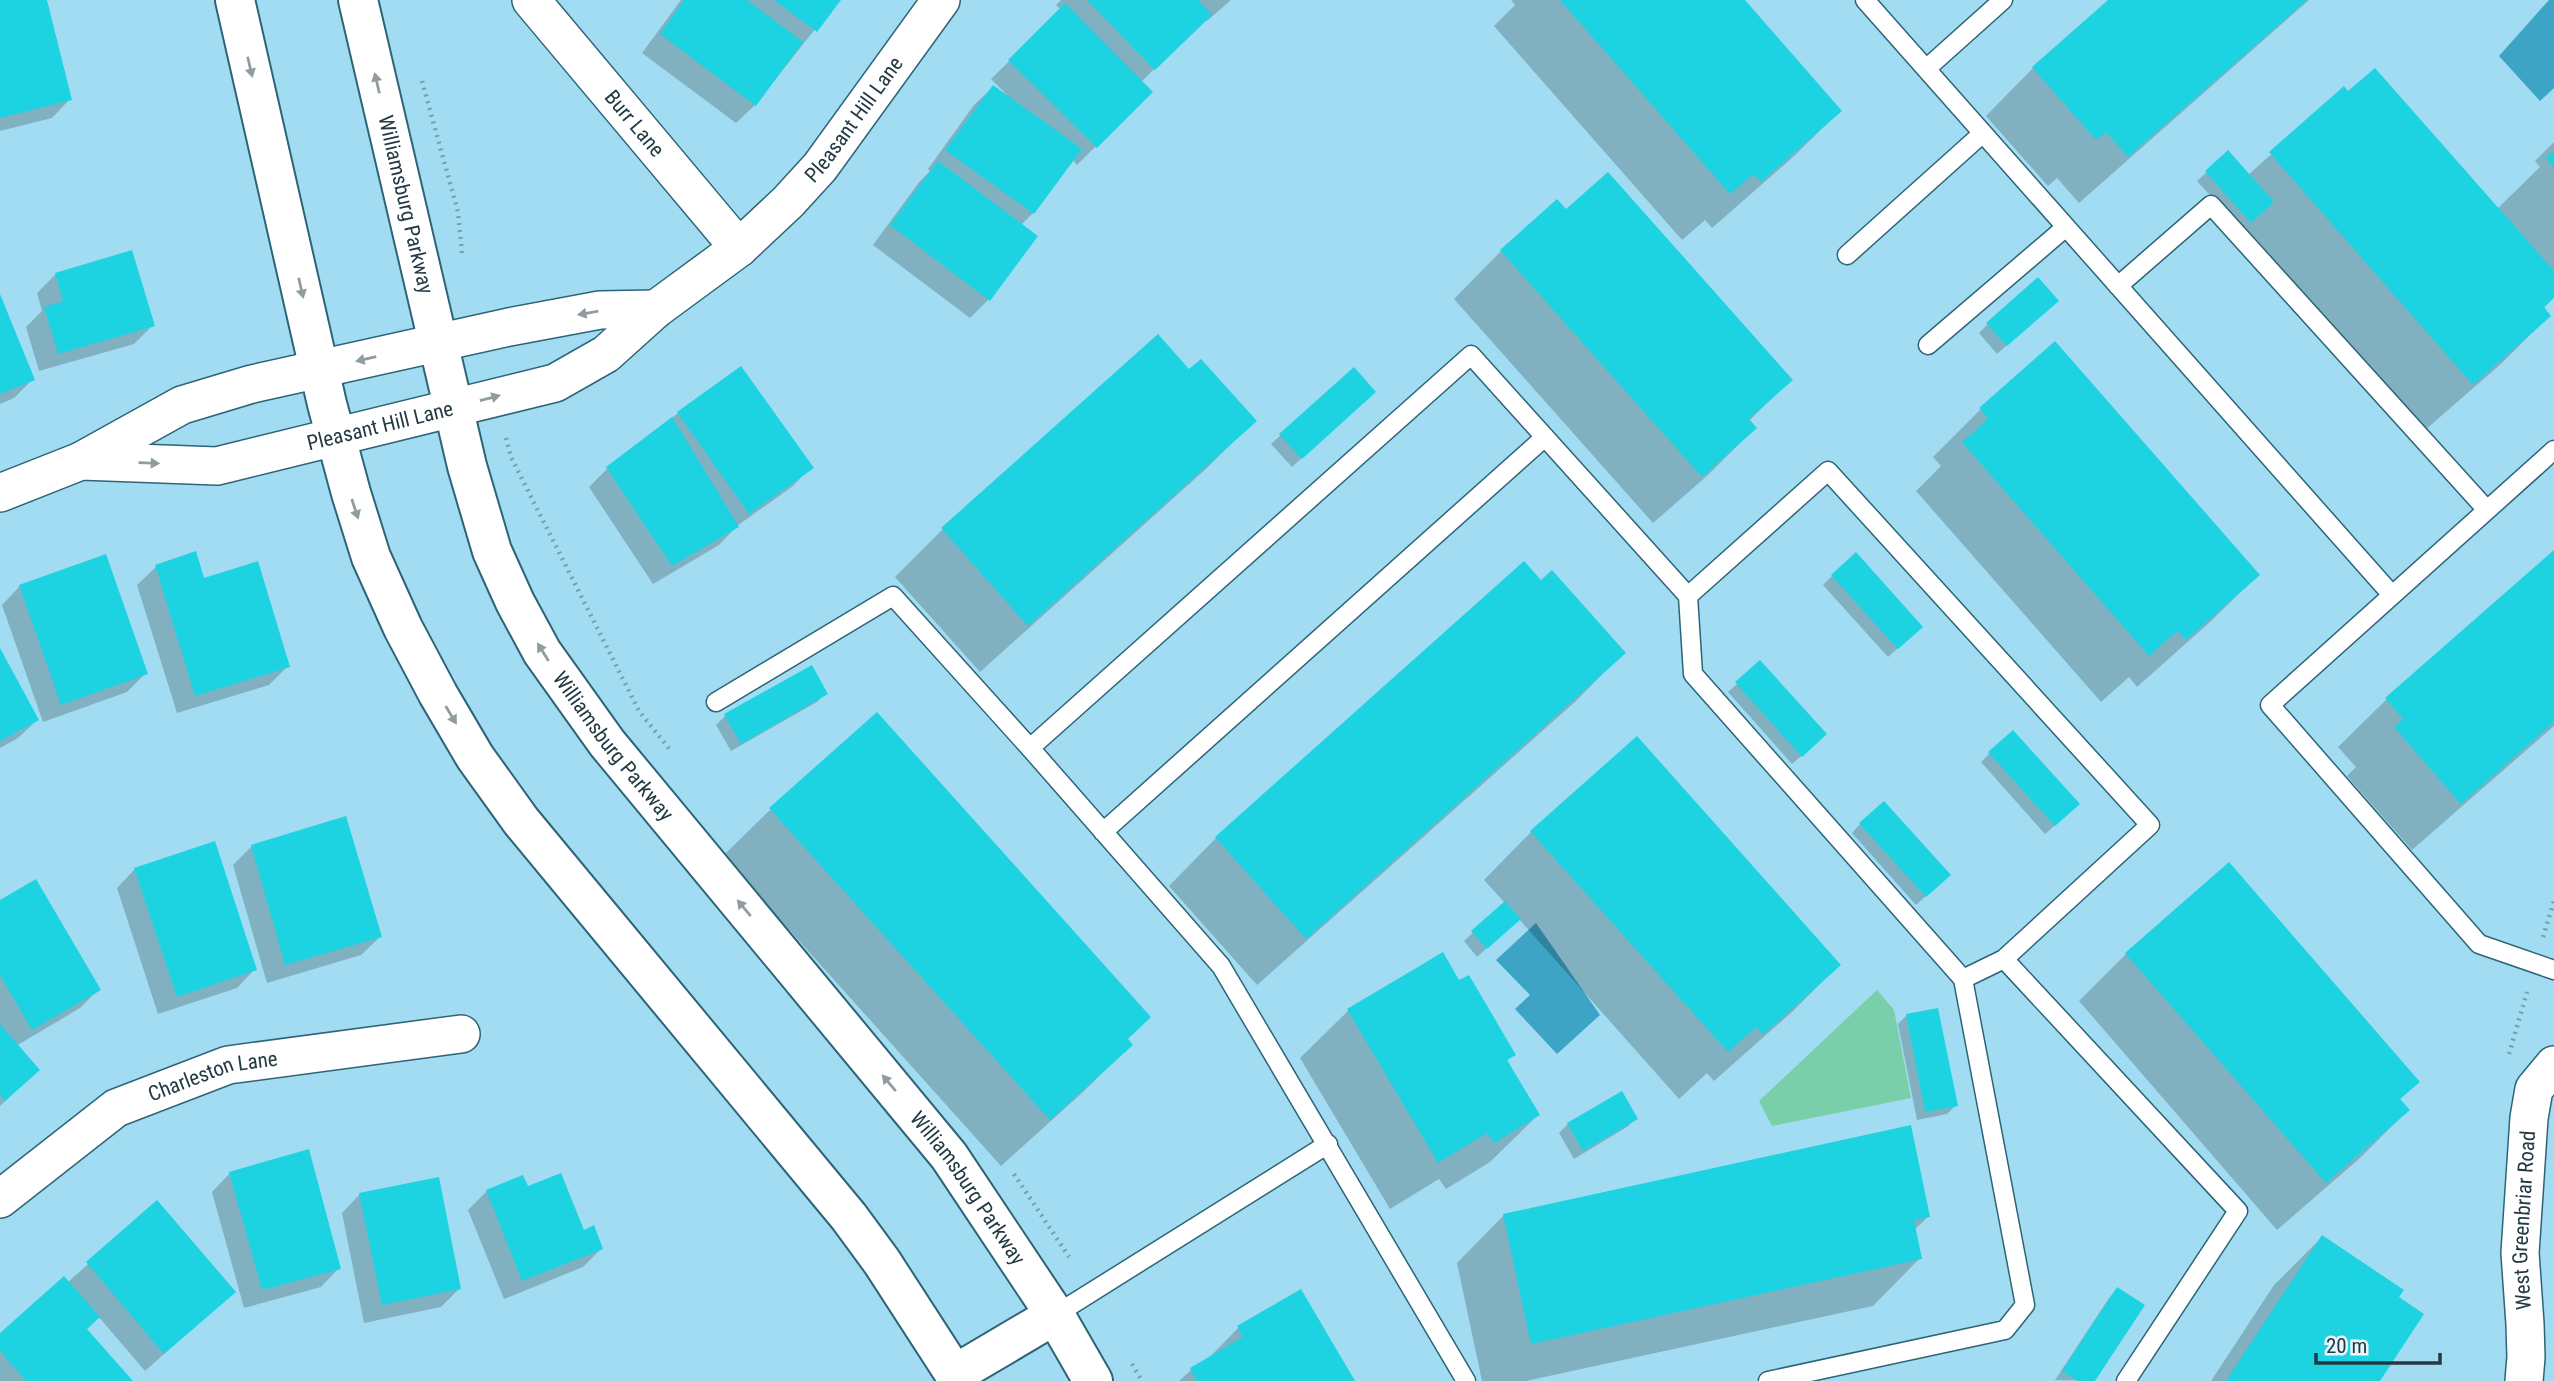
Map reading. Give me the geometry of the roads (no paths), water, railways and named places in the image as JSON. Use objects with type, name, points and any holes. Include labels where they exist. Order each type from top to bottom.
[{"type":"street","points":[[235,0],[319,369],[371,557],[403,628],[475,757],[560,869],[849,1217],[890,1273],[957,1377],[1055,1315]]},
{"type":"street","name":"Williamsburg Parkway","points":[[358,0],[453,408],[492,551],[515,602],[542,652],[607,743],[949,1156],[1055,1315],[1093,1381]]},
{"type":"street","name":"Burr Lane","points":[[531,0],[739,247]]},
{"type":"street","name":"Pleasant Hill Lane","points":[[81,461],[217,466],[555,383],[606,354],[656,309],[739,247],[788,202],[820,167],[942,0]]},
{"type":"street","name":"Pleasant Hill Lane","points":[[0,493],[81,461],[182,405],[252,384],[509,327],[600,310],[656,309]]},
{"type":"street","name":"Charleston Lane","points":[[0,1199],[116,1108],[228,1065],[461,1034]]},
{"type":"street","name":"West Greenbriar Road","points":[[2524,1381],[2525,1324],[2519,1253],[2529,1118],[2534,1089],[2554,1065]]},
{"type":"lane","points":[[1865,0],[2392,595]]},
{"type":"lane","points":[[1926,69],[2003,0]]},
{"type":"lane","points":[[1847,255],[1983,133]]},
{"type":"lane","points":[[2118,286],[2211,205],[2487,510]]},
{"type":"lane","points":[[1928,345],[2066,227]]},
{"type":"lane","points":[[1030,748],[1471,355],[1688,596],[1693,674],[1963,979],[2025,1305],[2005,1330],[1768,1381]]},
{"type":"lane","points":[[1103,832],[1545,437]]},
{"type":"lane","points":[[2554,450],[2270,705],[2479,944],[2554,970]]},
{"type":"lane","points":[[1688,596],[1828,471],[2150,825],[2004,959],[1963,979]]},
{"type":"lane","points":[[716,702],[893,596],[1221,966],[1466,1381]]},
{"type":"lane","points":[[2004,959],[2238,1211],[2126,1381]]},
{"type":"lane","points":[[1055,1315],[1328,1144]]},
{"type":"water","points":[[2549,0],[2554,0],[2554,88],[2540,101],[2499,56]]},
{"type":"water","points":[[1536,923],[1600,1015],[1557,1054],[1515,1009],[1530,995],[1496,960]]}]
